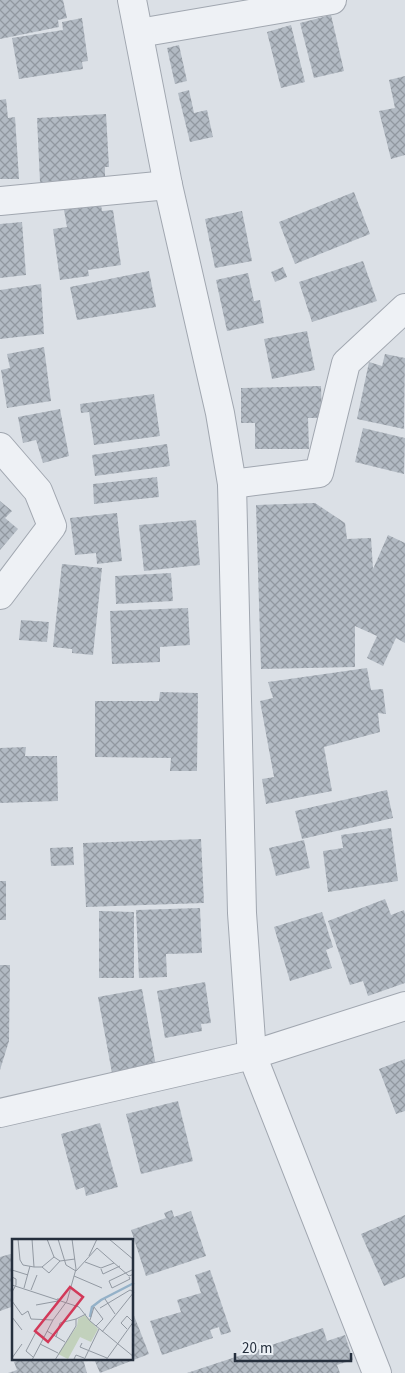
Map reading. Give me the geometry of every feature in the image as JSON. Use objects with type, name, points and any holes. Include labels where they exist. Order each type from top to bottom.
[{"type":"street","points":[[132,0],[168,185],[220,413],[232,484],[242,913],[252,1055],[377,1373]]},
{"type":"street","points":[[139,33],[332,0]]},
{"type":"street","points":[[0,202],[168,185]]},
{"type":"street","points":[[232,484],[319,474],[346,363],[405,308]]},
{"type":"street","points":[[0,447],[38,491],[52,526],[0,595]]},
{"type":"street","points":[[0,1113],[252,1055],[405,1006]]},
{"type":"building","points":[[0,0],[63,0],[67,18],[58,20],[59,27],[0,39]]},
{"type":"building","points":[[331,15],[344,71],[314,78],[300,23]]},
{"type":"building","points":[[82,18],[88,61],[82,62],[83,69],[19,79],[12,38],[63,30],[62,22]]},
{"type":"building","points":[[291,25],[305,82],[281,88],[267,32]]},
{"type":"building","points":[[179,45],[187,81],[175,84],[167,48]]},
{"type":"building","points":[[405,76],[405,155],[391,159],[379,111],[395,108],[389,80]]},
{"type":"building","points":[[189,90],[194,113],[207,110],[213,137],[190,142],[178,93]]},
{"type":"building","points":[[6,99],[8,118],[15,117],[19,179],[0,179],[0,100]]},
{"type":"building","points":[[106,114],[109,167],[105,167],[105,179],[40,182],[37,118]]},
{"type":"building","points":[[354,192],[370,234],[295,264],[279,222]]},
{"type":"building","points":[[101,205],[102,211],[113,210],[121,265],[88,270],[89,276],[60,280],[53,229],[67,227],[64,210]]},
{"type":"building","points":[[242,211],[252,261],[215,268],[205,219]]},
{"type":"building","points":[[22,222],[26,275],[0,278],[0,224]]},
{"type":"building","points":[[363,261],[377,301],[312,322],[299,282]]},
{"type":"building","points":[[283,267],[287,277],[275,282],[271,272]]},
{"type":"building","points":[[149,271],[156,307],[77,320],[70,287]]},
{"type":"building","points":[[248,273],[254,301],[260,300],[264,323],[227,331],[216,280]]},
{"type":"building","points":[[41,284],[44,334],[0,339],[0,290]]},
{"type":"building","points":[[307,331],[315,370],[272,379],[264,339]]},
{"type":"building","points":[[44,347],[51,401],[7,408],[1,370],[10,368],[7,354]]},
{"type":"building","points":[[385,354],[405,358],[404,429],[357,419],[369,362],[382,366]]},
{"type":"building","points":[[321,386],[322,418],[308,418],[309,449],[255,449],[255,423],[241,423],[241,388]]},
{"type":"building","points":[[154,394],[160,436],[94,445],[89,412],[81,413],[80,404]]},
{"type":"building","points":[[60,409],[69,456],[43,463],[36,440],[23,443],[18,417]]},
{"type":"building","points":[[363,428],[405,438],[404,474],[355,462]]},
{"type":"building","points":[[167,444],[170,466],[95,476],[92,455]]},
{"type":"building","points":[[157,477],[159,497],[94,504],[93,484]]},
{"type":"building","points":[[0,501],[12,511],[5,518],[18,529],[0,550]]},
{"type":"building","points":[[315,503],[345,523],[347,539],[371,538],[373,569],[388,535],[405,543],[405,643],[396,638],[383,666],[367,658],[377,636],[355,626],[355,667],[261,669],[256,505]]},
{"type":"building","points":[[117,513],[122,561],[97,564],[96,553],[75,555],[70,518]]},
{"type":"building","points":[[196,520],[200,565],[144,571],[139,525]]},
{"type":"building","points":[[62,564],[102,568],[93,655],[72,653],[72,649],[53,647]]},
{"type":"building","points":[[171,573],[173,601],[116,604],[115,576]]},
{"type":"building","points":[[188,608],[190,645],[160,647],[160,662],[112,664],[110,611]]},
{"type":"building","points":[[21,620],[49,622],[47,642],[19,640]]},
{"type":"building","points":[[367,668],[371,690],[383,689],[386,714],[378,713],[380,732],[324,747],[332,791],[266,804],[262,779],[274,777],[260,701],[273,698],[268,682]]},
{"type":"building","points":[[160,692],[198,693],[197,771],[170,771],[171,758],[95,757],[95,701],[159,701]]},
{"type":"building","points":[[26,747],[25,756],[57,756],[58,801],[0,803],[0,748]]},
{"type":"building","points":[[387,790],[393,818],[302,839],[295,811]]},
{"type":"building","points":[[391,828],[398,881],[328,892],[323,851],[343,848],[341,835]]},
{"type":"building","points":[[201,839],[204,903],[86,907],[83,843]]},
{"type":"building","points":[[304,840],[310,868],[276,876],[269,848]]},
{"type":"building","points":[[73,847],[74,865],[51,866],[50,848]]},
{"type":"building","points":[[0,881],[6,881],[6,920],[0,920]]},
{"type":"building","points":[[385,899],[391,915],[404,910],[405,914],[405,983],[368,996],[363,981],[350,985],[328,921]]},
{"type":"building","points":[[200,908],[202,953],[166,954],[167,977],[139,978],[136,910]]},
{"type":"building","points":[[99,911],[134,912],[134,978],[99,978]]},
{"type":"building","points":[[322,912],[333,947],[326,950],[332,968],[290,981],[274,927]]},
{"type":"building","points":[[0,965],[10,965],[9,1041],[0,1070]]},
{"type":"building","points":[[205,982],[211,1023],[201,1024],[202,1031],[165,1038],[157,991]]},
{"type":"building","points":[[142,989],[156,1066],[112,1073],[98,997]]},
{"type":"building","points":[[405,1059],[405,1111],[396,1114],[379,1069]]},
{"type":"building","points":[[178,1101],[193,1161],[141,1174],[126,1114]]},
{"type":"building","points":[[100,1123],[118,1187],[86,1196],[84,1187],[76,1190],[61,1134]]},
{"type":"building","points":[[172,1210],[174,1217],[191,1211],[206,1256],[146,1276],[131,1230],[166,1218],[164,1213]]},
{"type":"building","points":[[405,1215],[405,1277],[384,1286],[361,1234]]},
{"type":"building","points":[[12,1254],[12,1307],[0,1311],[0,1257]]},
{"type":"building","points":[[210,1270],[231,1332],[221,1335],[219,1327],[210,1330],[213,1338],[162,1355],[150,1321],[181,1312],[177,1300],[201,1293],[195,1275]]},
{"type":"building","points":[[134,1316],[149,1354],[134,1360]]},
{"type":"building","points":[[323,1328],[327,1341],[345,1335],[353,1360],[337,1365],[340,1373],[187,1373]]},
{"type":"building","points":[[19,1360],[83,1360],[87,1373],[8,1373],[17,1370],[14,1362]]},
{"type":"building","points":[[94,1360],[134,1360],[100,1373]]}]
